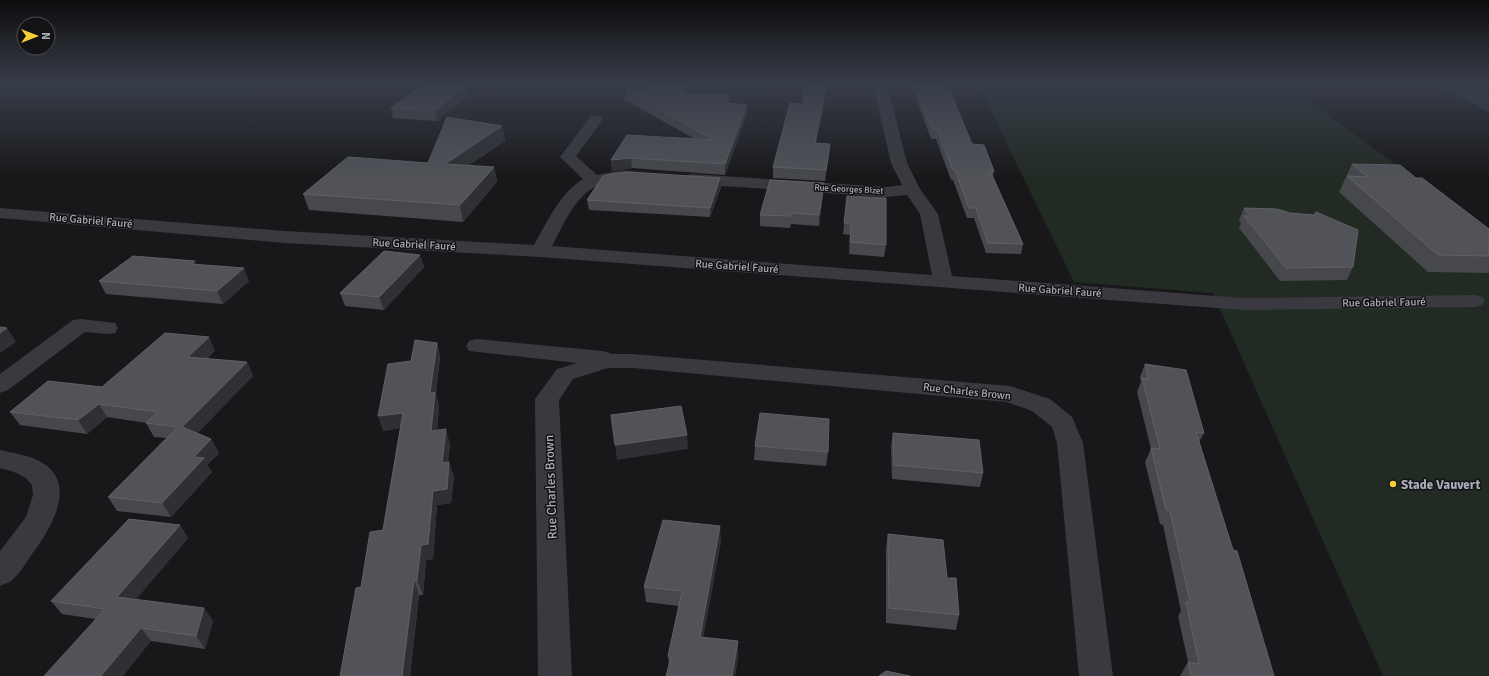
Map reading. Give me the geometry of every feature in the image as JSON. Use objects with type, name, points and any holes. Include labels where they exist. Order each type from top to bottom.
[{"type":"street","points":[[888,116],[899,163],[912,189],[929,214],[943,282]]},
{"type":"street","points":[[595,181],[568,157],[596,119]]},
{"type":"street","points":[[540,251],[575,192],[589,182],[609,176],[648,176]]},
{"type":"street","name":"Rue Georges Bizet","points":[[672,178],[886,192],[912,189]]},
{"type":"street","name":"Rue Gabriel Fauré","points":[[0,213],[285,237],[540,251],[1243,304],[1475,301]]},
{"type":"street","points":[[0,385],[80,325],[107,328]]},
{"type":"street","name":"Rue Charles Brown","points":[[477,346],[1010,394],[1041,405],[1063,423],[1070,443],[1096,676]]},
{"type":"street","name":"Rue Charles Brown","points":[[555,676],[547,398],[565,374],[606,361],[633,361]]},
{"type":"street","points":[[0,459],[26,466],[36,471],[45,481],[48,495],[46,507],[40,519],[0,573]]},
{"type":"shaded area","name":"Stade Vauvert","points":[[993,116],[1329,116],[1489,233],[1489,676],[1383,676],[1213,293],[1074,282]]},
{"type":"building","points":[[670,116],[743,116],[725,164],[631,158],[611,160],[627,135],[714,140]]},
{"type":"building","points":[[787,116],[820,116],[815,143],[830,144],[826,170],[773,167]]},
{"type":"building","points":[[927,116],[960,116],[972,144],[984,145],[994,171],[990,171],[1023,244],[988,243],[976,208],[969,208],[955,170],[953,170],[937,130],[932,130]]},
{"type":"building","points":[[447,117],[502,126],[445,164],[494,167],[460,205],[303,194],[348,157],[428,163]]},
{"type":"building","points":[[1352,164],[1400,165],[1416,178],[1422,178],[1489,229],[1489,256],[1438,255],[1347,176],[1368,177]]},
{"type":"building","points":[[631,172],[720,178],[710,208],[587,200],[603,176]]},
{"type":"building","points":[[770,180],[824,183],[819,215],[791,213],[791,216],[760,215]]},
{"type":"building","points":[[847,196],[886,198],[886,245],[850,242],[851,223],[844,223]]},
{"type":"building","points":[[1244,208],[1277,209],[1290,213],[1314,215],[1316,212],[1358,230],[1353,267],[1286,268],[1244,216],[1251,216]]},
{"type":"building","points":[[384,251],[420,255],[379,297],[340,293]]},
{"type":"building","points":[[133,256],[195,261],[191,264],[244,268],[217,291],[99,281]]},
{"type":"building","points":[[0,327],[7,328],[0,333]]},
{"type":"building","points":[[165,333],[209,337],[188,357],[247,362],[182,427],[211,439],[194,457],[204,458],[162,503],[108,497],[178,427],[146,423],[158,412],[99,404],[78,420],[10,412],[48,381],[102,387]]},
{"type":"building","points":[[415,340],[437,343],[430,393],[435,392],[431,431],[446,429],[442,463],[449,462],[447,489],[433,491],[428,544],[421,545],[417,580],[414,580],[402,676],[340,676],[356,588],[361,587],[370,532],[383,530],[403,413],[378,416],[388,364],[411,361]]},
{"type":"building","points":[[1145,364],[1186,370],[1204,433],[1196,432],[1233,550],[1237,551],[1274,676],[1191,676],[1188,662],[1199,664],[1186,602],[1190,602],[1170,511],[1166,510],[1151,448],[1160,449],[1142,378],[1148,379]]},
{"type":"building","points":[[681,406],[687,435],[615,445],[611,415]]},
{"type":"building","points":[[760,413],[829,419],[828,452],[755,446]]},
{"type":"building","points":[[893,433],[979,440],[983,473],[894,465]]},
{"type":"building","points":[[129,519],[180,525],[117,597],[204,608],[196,636],[141,628],[101,676],[44,676],[105,609],[51,601]]},
{"type":"building","points":[[663,520],[720,526],[700,637],[738,641],[732,676],[666,676],[671,657],[668,656],[682,591],[644,587]]},
{"type":"building","points":[[888,534],[943,540],[947,578],[956,578],[959,615],[889,608]]},
{"type":"building","points":[[886,671],[910,676],[879,676]]},
{"type":"place","name":"Stade Vauvert","points":[[1393,484]]}]
